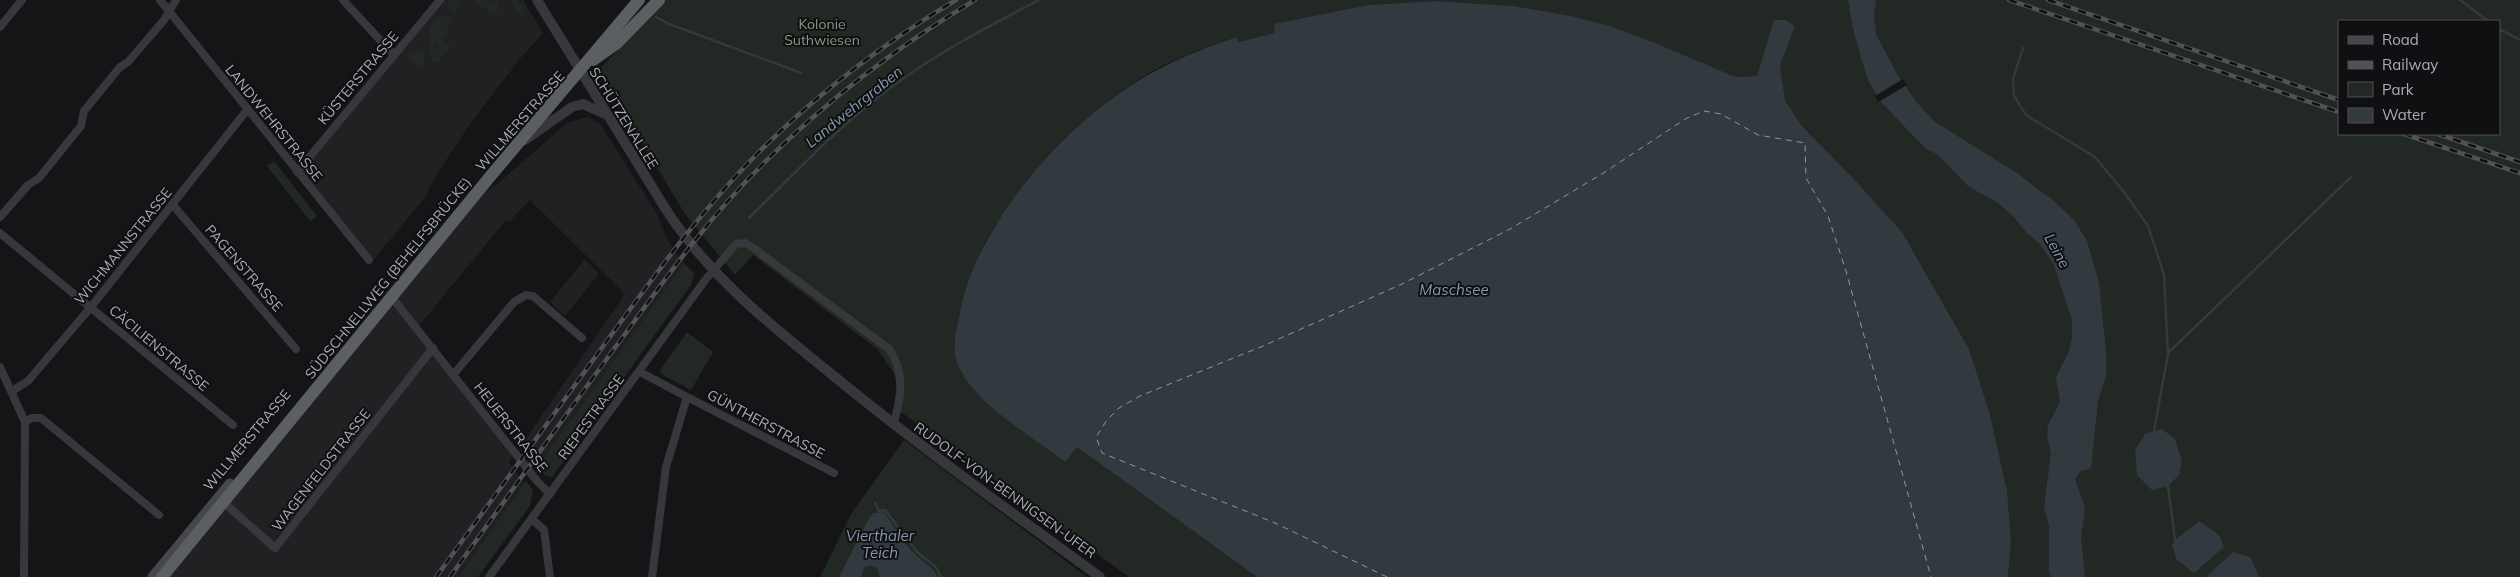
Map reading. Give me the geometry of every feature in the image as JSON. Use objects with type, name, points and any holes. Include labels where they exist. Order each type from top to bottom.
[{"type":"highway","name":"SÜDSCHNELLWEG (BEHELFSBRÜCKE)","points":[[162,577],[493,173],[639,0]]},
{"type":"highway","name":"SÜDSCHNELLWEG (BEHELFSBRÜCKE)","points":[[170,577],[497,176],[646,0]]},
{"type":"highway","points":[[581,74],[597,56],[617,43],[659,0]]},
{"type":"main road","name":"WILLMERSTRASSE","points":[[153,577],[389,294],[581,74]]},
{"type":"street","points":[[0,27],[22,0]]},
{"type":"street","name":"LANDWEHRSTRASSE","points":[[160,0],[369,260]]},
{"type":"street","points":[[0,217],[28,185],[39,178],[81,126],[84,111],[120,67],[128,62],[170,12],[176,0]]},
{"type":"street","points":[[342,0],[393,54]]},
{"type":"street","name":"KÜSTERSTRASSE","points":[[297,172],[393,54],[440,0]]},
{"type":"street","name":"SCHÜTZENALLEE","points":[[537,0],[581,74],[692,247]]},
{"type":"street","points":[[523,141],[572,107],[588,106],[608,116]]},
{"type":"street","name":"WICHMANNSTRASSE","points":[[12,391],[28,381],[91,307],[247,110]]},
{"type":"street","name":"PAGENSTRASSE","points":[[172,204],[296,349]]},
{"type":"street","name":"CÄCILIENSTRASSE","points":[[0,233],[233,425]]},
{"type":"street","name":"RUDOLF-VON-BENNIGSEN-UFER","points":[[712,271],[736,244],[745,243],[889,348],[894,356],[900,375],[897,413],[893,424]]},
{"type":"street","name":"RUDOLF-VON-BENNIGSEN-UFER","points":[[692,247],[712,271],[772,326],[893,424],[1100,577]]},
{"type":"street","name":"RIEPESTRASSE","points":[[489,577],[712,271]]},
{"type":"street","name":"HEUERSTRASSE","points":[[389,294],[537,481],[550,494]]},
{"type":"street","points":[[453,375],[514,302],[526,294],[533,296],[582,338]]},
{"type":"street","name":"WAGENFELDSTRASSE","points":[[218,498],[275,548],[433,348]]},
{"type":"street","points":[[0,368],[25,422],[24,577]]},
{"type":"street","name":"GÜNTHERSTRASSE","points":[[640,372],[834,473]]},
{"type":"street","name":"GÜNTHERSTRASSE","points":[[652,577],[666,467],[687,397]]},
{"type":"street","points":[[25,422],[32,418],[41,418],[159,515]]},
{"type":"street","points":[[532,519],[544,530],[550,577]]},
{"type":"shaded area","points":[[440,0],[523,0],[543,33],[519,60],[468,127],[435,177],[425,197],[371,263],[297,172]]},
{"type":"shaded area","points":[[587,117],[598,122],[602,127],[657,214],[668,242],[684,263],[537,467],[538,460],[525,440],[625,294],[530,200],[509,222],[506,220],[417,328],[512,456],[509,462],[523,482],[526,481],[458,577],[153,577],[474,199],[495,186],[567,123]]},
{"type":"shaded area","points":[[585,259],[599,274],[565,316],[550,302]]},
{"type":"green space","points":[[450,0],[456,0],[461,4],[455,11],[458,13],[456,16],[447,8]]},
{"type":"green space","points":[[474,0],[489,0],[492,2],[499,0],[499,8],[494,16]]},
{"type":"green space","points":[[509,0],[518,0],[525,12],[520,15]]},
{"type":"green space","name":"Kolonie Suthwiesen","points":[[664,0],[2520,0],[2520,577],[2008,577],[2011,544],[1989,411],[1969,349],[1902,232],[1802,126],[1785,100],[1780,65],[1783,56],[1785,56],[1765,49],[1767,50],[1758,76],[1736,77],[1653,42],[1571,16],[1514,6],[1433,1],[1368,5],[1275,24],[1276,33],[1237,42],[1236,37],[1175,60],[1153,71],[1112,98],[1075,131],[1041,167],[1010,205],[995,225],[983,247],[971,281],[957,363],[980,392],[1006,417],[1065,461],[1077,447],[1257,577],[1129,577],[894,407],[897,385],[894,373],[877,349],[753,255],[735,275],[685,214],[599,70]]},
{"type":"green space","points":[[442,14],[451,21],[446,28],[449,31],[443,40],[451,46],[438,62],[432,62],[429,51],[431,49],[435,50],[439,46],[436,43],[430,46],[428,30],[433,21]]},
{"type":"green space","points":[[425,51],[423,66],[419,66],[406,56],[409,52]]},
{"type":"green space","points":[[274,161],[317,216],[310,221],[267,166]]},
{"type":"green space","points":[[684,263],[694,273],[691,285],[552,477],[546,476],[537,467]]},
{"type":"green space","points":[[687,332],[713,352],[691,390],[661,374],[660,370]]},
{"type":"green space","points":[[904,440],[1087,577],[820,577],[851,514]]},
{"type":"green space","points":[[526,481],[533,490],[530,506],[478,577],[458,577]]},
{"type":"water","name":"Leine","points":[[1848,0],[1876,0],[1874,15],[1876,34],[1898,76],[1919,105],[1935,122],[2018,174],[2054,201],[2074,220],[2087,241],[2099,283],[2106,351],[2106,376],[2098,401],[2091,468],[2080,472],[2075,479],[2085,508],[2081,537],[2085,577],[2051,577],[2049,572],[2049,525],[2044,508],[2051,454],[2047,436],[2048,425],[2060,402],[2056,377],[2069,351],[2072,338],[2072,320],[2054,265],[2040,244],[2026,232],[2013,216],[1997,202],[1969,187],[1937,154],[1925,148],[1882,103],[1869,82],[1861,58]]},
{"type":"water","name":"Maschsee","points":[[1433,1],[1514,6],[1571,16],[1609,26],[1653,42],[1736,77],[1757,76],[1774,20],[1786,20],[1795,26],[1780,65],[1785,100],[1802,126],[1902,232],[1969,349],[1989,411],[2007,491],[2011,544],[2008,577],[1257,577],[1077,447],[1065,462],[1005,418],[976,392],[965,378],[955,357],[956,335],[961,307],[971,274],[987,240],[1008,207],[1032,175],[1087,118],[1117,95],[1168,64],[1236,37],[1238,42],[1275,33],[1274,24],[1368,5]]},
{"type":"water","points":[[2162,429],[2175,439],[2182,461],[2179,475],[2168,486],[2152,490],[2137,475],[2135,450],[2145,434]]},
{"type":"water","name":"Vierthaler Teich","points":[[884,512],[906,544],[931,567],[938,577],[880,577],[877,568],[871,565],[864,568],[861,577],[839,577],[868,520],[873,513]]},
{"type":"water","points":[[2199,521],[2219,535],[2224,547],[2194,573],[2177,560],[2172,545],[2175,540]]},
{"type":"water","points":[[2233,552],[2250,557],[2259,577],[2206,577]]},
{"type":"pier","points":[[1903,79],[1907,85],[1878,102],[1875,96]]},
{"type":"waterway","name":"Landwehrgraben","points":[[749,218],[834,135],[889,89],[943,53],[1039,0]]},
{"type":"waterway","points":[[2460,0],[2487,20]]},
{"type":"waterway","points":[[656,17],[669,24],[801,73]]},
{"type":"waterway","points":[[2500,30],[2520,40]]},
{"type":"waterway","points":[[2023,48],[2013,79],[2014,96],[2026,115],[2095,157],[2124,192],[2148,226],[2164,275],[2168,354],[2154,431]]},
{"type":"waterway","points":[[2168,353],[2351,177]]},
{"type":"waterway","points":[[2168,486],[2175,540]]},
{"type":"waterway","name":"Landwehrgraben","points":[[875,503],[879,511],[885,510],[918,553],[935,566],[941,577]]},
{"type":"ferry route","points":[[1387,577],[1275,523],[1102,453],[1096,437],[1107,420],[1119,408],[1140,396],[1263,346],[1402,284],[1510,229],[1605,172],[1687,118],[1704,111],[1721,114],[1758,135],[1805,143],[1806,178],[1828,216],[1846,271],[1931,577]]},
{"type":"railway","points":[[436,577],[661,268],[734,178],[800,113],[825,92],[875,53],[956,0]]},
{"type":"railway","points":[[450,577],[583,391],[692,244],[744,183],[787,140],[864,75],[918,36],[975,0]]},
{"type":"railway","points":[[2009,0],[2338,112]]},
{"type":"railway","points":[[2048,0],[2338,100]]},
{"type":"railway","points":[[2407,135],[2520,173]]},
{"type":"railway","points":[[2441,135],[2520,162]]}]
